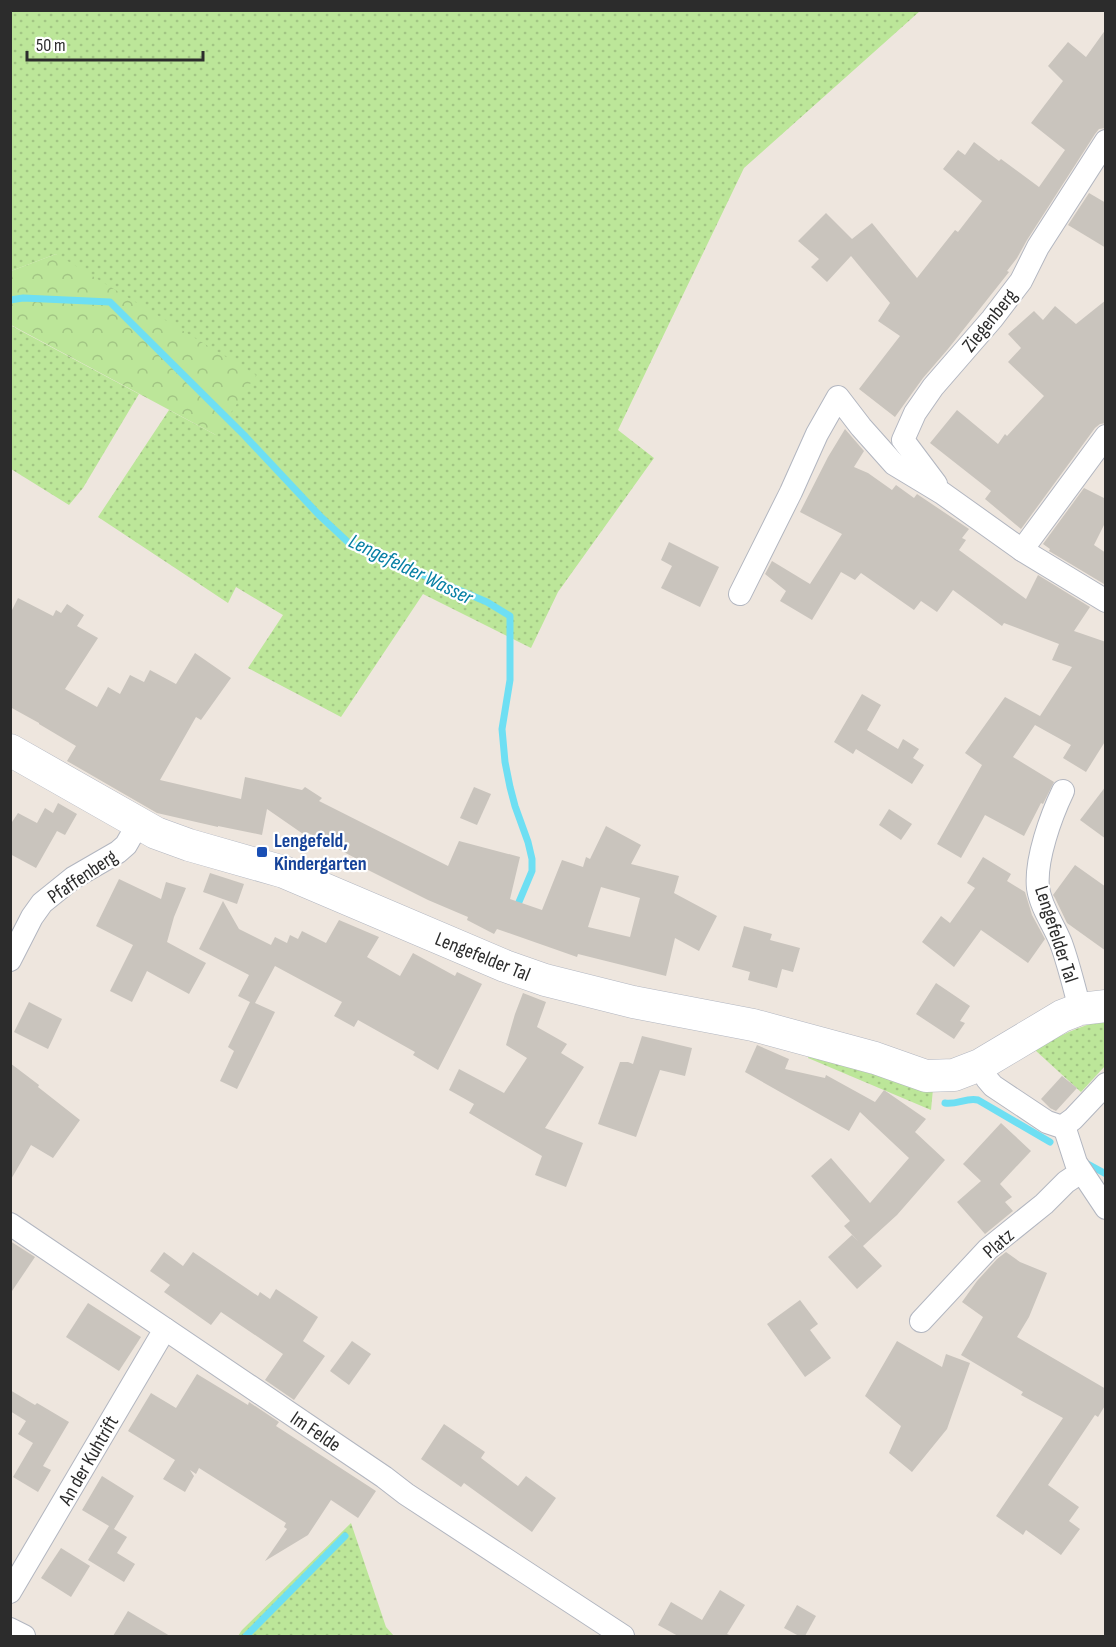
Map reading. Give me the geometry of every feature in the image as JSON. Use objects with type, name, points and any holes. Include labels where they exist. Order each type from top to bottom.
[{"type":"street","name":"Ziegenberg","points":[[942,493],[903,440],[915,413],[933,387],[992,319],[1021,281],[1038,247],[1106,141]]},
{"type":"street","name":"Ziegenberg","points":[[740,594],[817,434],[838,397],[894,464],[942,493],[1022,550],[1106,601]]},
{"type":"street","points":[[1022,550],[1106,436]]},
{"type":"street","name":"Lengefelder Tal","points":[[10,750],[138,824],[173,840],[284,872],[505,966],[545,980],[633,1002],[753,1025],[875,1058],[926,1076],[954,1075],[980,1065],[1055,1020],[1093,1008],[1042,902],[1038,885],[1038,869],[1051,816],[1063,791]]},
{"type":"street","name":"Pfaffenberg","points":[[10,960],[32,917],[42,903],[74,878],[118,852],[126,845],[138,824]]},
{"type":"street","points":[[980,1065],[987,1079],[997,1088],[1047,1122],[1057,1126],[1064,1126],[1073,1119],[1106,1084]]},
{"type":"street","points":[[1064,1126],[1081,1172],[1106,1208]]},
{"type":"street","name":"Platz","points":[[921,1321],[988,1249],[1044,1204],[1066,1182],[1081,1172]]},
{"type":"street","name":"Im Felde","points":[[10,1224],[406,1494],[622,1636]]},
{"type":"street","name":"An der Kuhtrift","points":[[10,1592],[165,1329]]},
{"type":"street","points":[[10,1629],[24,1636]]},
{"type":"green space","points":[[11,11],[920,11],[744,168],[618,430],[654,458],[558,592],[531,648],[423,594],[341,717],[248,668],[283,615],[236,587],[228,603],[98,517],[169,410],[216,435],[56,254],[11,271]]},
{"type":"green space","points":[[56,254],[256,375],[216,435],[11,325],[11,271]]},
{"type":"green space","points":[[10,325],[139,394],[83,488],[69,505],[11,469]]},
{"type":"green space","points":[[1105,1020],[1105,1066],[1081,1092],[1035,1050],[1069,1032]]},
{"type":"green space","points":[[810,1050],[933,1089],[931,1110],[808,1058]]},
{"type":"green space","points":[[351,1523],[386,1627],[394,1636],[238,1636],[242,1630]]},
{"type":"building","points":[[1106,29],[1106,128],[1099,129],[1095,134],[1007,271],[1009,272],[923,378],[895,417],[859,389],[900,336],[878,321],[890,303],[851,256],[827,282],[811,267],[819,259],[798,241],[826,213],[852,239],[872,223],[917,278],[955,230],[958,232],[982,201],[943,169],[958,150],[965,155],[974,142],[1039,187],[1065,150],[1031,123],[1063,81],[1048,66],[1068,42],[1086,57]]},
{"type":"building","points":[[1089,193],[1106,203],[1106,248],[1068,225]]},
{"type":"building","points":[[1106,300],[1106,423],[1095,428],[1021,529],[985,499],[991,491],[930,443],[957,410],[998,444],[1005,434],[1007,436],[1044,396],[1008,362],[1021,348],[1008,334],[1034,311],[1043,320],[1055,306],[1076,324]]},
{"type":"building","points":[[845,429],[864,451],[854,467],[868,473],[892,490],[896,485],[914,498],[917,494],[969,529],[962,538],[966,540],[959,550],[1026,599],[1038,575],[1090,607],[1074,631],[1106,642],[1106,740],[1086,772],[1063,758],[1071,745],[1035,725],[1013,757],[1054,782],[1024,836],[985,815],[961,858],[937,844],[982,765],[965,753],[1005,697],[1040,716],[1072,667],[1052,660],[1059,644],[1004,623],[1002,626],[953,590],[937,612],[921,601],[914,610],[861,573],[855,580],[841,572],[812,620],[780,601],[786,591],[765,574],[772,561],[810,584],[842,534],[800,512]]},
{"type":"building","points":[[1084,488],[1106,499],[1106,521],[1094,545],[1106,553],[1104,584],[1049,551],[1050,549],[1043,544]]},
{"type":"building","points":[[669,542],[719,567],[700,607],[661,588],[672,566],[661,560]]},
{"type":"building","points":[[18,598],[53,616],[56,610],[61,613],[67,604],[84,615],[77,626],[98,638],[65,689],[97,707],[108,687],[120,694],[130,675],[144,682],[150,670],[176,684],[195,653],[231,678],[201,720],[196,717],[160,780],[241,799],[245,777],[302,790],[305,787],[322,798],[319,801],[448,866],[459,841],[520,857],[510,899],[542,910],[562,860],[583,867],[586,857],[590,859],[606,826],[641,845],[631,864],[679,876],[674,893],[717,916],[699,951],[675,938],[666,976],[578,954],[577,957],[497,929],[494,934],[467,920],[468,917],[366,869],[355,862],[357,859],[308,833],[306,836],[267,809],[262,835],[157,813],[67,761],[76,746],[10,707],[10,614]],"holes":[[[601,887],[640,898],[630,937],[588,927]]]},
{"type":"building","points":[[862,694],[881,705],[867,730],[898,749],[903,739],[919,749],[913,758],[924,765],[912,784],[856,749],[853,754],[834,742]]},
{"type":"building","points":[[1106,786],[1106,839],[1080,820]]},
{"type":"building","points":[[474,787],[491,794],[477,825],[460,818]]},
{"type":"building","points":[[58,803],[77,814],[65,835],[57,831],[36,868],[10,854],[10,825],[18,813],[37,823],[45,808],[53,813]]},
{"type":"building","points":[[889,809],[912,824],[901,840],[879,825]]},
{"type":"building","points":[[983,857],[1011,874],[1007,881],[1025,892],[1032,915],[1045,939],[1028,963],[981,930],[954,967],[922,942],[941,916],[950,923],[975,888],[967,883]]},
{"type":"building","points":[[1075,865],[1106,887],[1106,951],[1067,923],[1053,895]]},
{"type":"building","points":[[210,873],[244,884],[237,904],[203,892]]},
{"type":"building","points":[[119,879],[161,899],[166,882],[186,888],[167,942],[206,963],[189,994],[147,971],[132,1002],[110,991],[133,945],[96,926]]},
{"type":"building","points":[[223,901],[239,929],[271,945],[275,937],[287,943],[290,935],[298,939],[302,931],[326,943],[339,920],[379,937],[367,957],[400,976],[413,953],[455,976],[457,972],[482,984],[438,1070],[413,1055],[415,1052],[358,1020],[354,1027],[334,1016],[342,1002],[275,966],[255,1003],[275,1012],[237,1089],[220,1081],[234,1051],[228,1047],[250,1002],[238,996],[249,975],[199,949]]},
{"type":"building","points":[[744,926],[772,934],[770,940],[800,948],[793,972],[782,969],[777,988],[748,980],[750,972],[732,967]]},
{"type":"building","points":[[936,983],[970,1006],[960,1021],[965,1023],[954,1039],[916,1014]]},
{"type":"building","points":[[523,993],[546,1002],[537,1027],[567,1044],[561,1053],[584,1067],[545,1128],[583,1143],[566,1187],[535,1175],[542,1156],[469,1113],[474,1104],[449,1090],[459,1069],[504,1093],[527,1058],[506,1045]]},
{"type":"building","points":[[29,1002],[62,1019],[48,1049],[14,1032]]},
{"type":"building","points":[[642,1036],[692,1048],[685,1076],[660,1070],[636,1137],[598,1124],[620,1062],[633,1064]]},
{"type":"building","points":[[757,1045],[789,1059],[785,1069],[825,1078],[826,1075],[875,1102],[884,1090],[926,1119],[915,1132],[945,1160],[897,1215],[863,1246],[882,1266],[857,1289],[828,1257],[852,1235],[858,1241],[844,1226],[850,1221],[811,1176],[831,1158],[870,1203],[909,1158],[860,1112],[849,1131],[745,1072]]},
{"type":"building","points":[[10,1063],[80,1120],[53,1158],[31,1145],[10,1181]]},
{"type":"building","points":[[1062,1076],[1077,1088],[1056,1111],[1041,1099]]},
{"type":"building","points":[[1001,1123],[1031,1151],[1000,1184],[1012,1197],[1005,1202],[1013,1211],[985,1234],[957,1202],[981,1181],[963,1164]]},
{"type":"building","points":[[10,1241],[35,1257],[10,1294]]},
{"type":"building","points":[[164,1252],[183,1266],[193,1252],[258,1296],[260,1292],[270,1299],[276,1289],[318,1317],[303,1341],[325,1356],[294,1400],[265,1380],[283,1354],[221,1312],[211,1325],[164,1292],[170,1285],[150,1271]]},
{"type":"building","points":[[1006,1252],[1020,1262],[1047,1273],[1029,1317],[1017,1337],[1106,1389],[1106,1404],[1098,1417],[1095,1415],[1048,1485],[1079,1507],[1069,1521],[1080,1529],[1061,1555],[1026,1530],[1023,1535],[996,1516],[1063,1418],[1021,1395],[1023,1392],[961,1355],[983,1317],[962,1302],[977,1281]]},
{"type":"building","points":[[800,1300],[818,1324],[810,1330],[831,1358],[805,1377],[767,1324]]},
{"type":"building","points":[[88,1303],[141,1337],[119,1371],[66,1337]]},
{"type":"building","points":[[352,1341],[371,1354],[349,1385],[330,1371]]},
{"type":"building","points":[[897,1341],[942,1367],[946,1354],[970,1363],[947,1429],[912,1472],[889,1453],[901,1426],[865,1396]]},
{"type":"building","points":[[197,1374],[248,1405],[249,1402],[279,1422],[276,1426],[376,1491],[358,1518],[331,1500],[308,1535],[265,1561],[287,1529],[284,1527],[286,1523],[199,1468],[196,1474],[190,1470],[194,1476],[185,1492],[163,1479],[175,1460],[128,1431],[151,1393],[176,1408]]},
{"type":"building","points":[[10,1390],[69,1422],[43,1466],[51,1470],[38,1492],[13,1477],[33,1443],[18,1434],[26,1421],[10,1411]]},
{"type":"building","points":[[444,1424],[485,1452],[481,1458],[518,1486],[526,1476],[556,1498],[532,1532],[464,1483],[461,1487],[421,1459]]},
{"type":"building","points":[[102,1476],[134,1496],[114,1529],[127,1537],[117,1553],[135,1564],[124,1582],[88,1560],[109,1526],[82,1510]]},
{"type":"building","points":[[61,1548],[90,1566],[71,1597],[41,1578]]},
{"type":"building","points":[[720,1590],[745,1605],[727,1634],[732,1636],[678,1636],[658,1625],[671,1602],[702,1620]]},
{"type":"building","points":[[797,1605],[816,1616],[805,1636],[799,1636],[784,1628]]},
{"type":"building","points":[[128,1611],[170,1636],[113,1636]]},
{"type":"waterway","name":"Lengefelder Wasser","points":[[10,300],[23,298],[110,302],[350,544],[487,602],[510,616],[510,680],[502,729],[510,787],[532,859],[532,871],[516,909]]},
{"type":"waterway","name":"Lengefelder Wasser","points":[[945,1103],[978,1100],[1050,1142]]},
{"type":"waterway","name":"Lengefelder Wasser","points":[[1084,1162],[1106,1174]]},
{"type":"waterway","points":[[246,1636],[345,1536]]},
{"type":"place","name":"Lengefeld, Kindergarten","points":[[262,852]]}]
